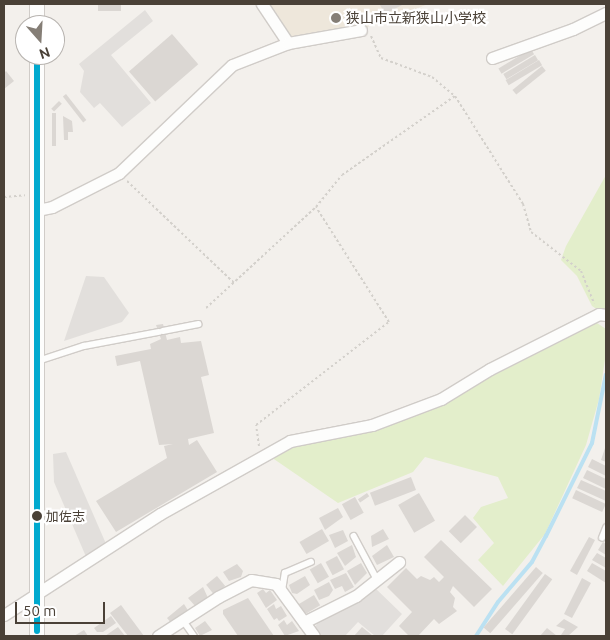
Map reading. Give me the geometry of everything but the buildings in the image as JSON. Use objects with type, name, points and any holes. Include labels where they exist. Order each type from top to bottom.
[{"type":"street","points":[[262,4],[288,43]]},
{"type":"street","points":[[492,58],[573,29],[606,13]]},
{"type":"street","points":[[37,210],[52,207],[119,173],[232,64],[288,43],[361,30]]},
{"type":"street","points":[[36,636],[38,361],[37,65]]},
{"type":"street","points":[[4,615],[37,596],[160,514],[260,456],[290,441],[372,425],[441,399],[490,369],[602,314]]},
{"type":"street","points":[[304,622],[356,596],[399,562]]},
{"type":"street","points":[[158,636],[243,582],[269,582],[282,591],[314,636]]},
{"type":"lane","points":[[38,361],[84,346],[198,324]]},
{"type":"lane","points":[[602,538],[606,528]]},
{"type":"lane","points":[[354,536],[377,579]]},
{"type":"lane","points":[[282,591],[285,573],[311,562]]},
{"type":"lane","points":[[183,620],[194,636]]},
{"type":"path","points":[[361,30],[369,31],[381,58],[432,78],[455,96],[523,204],[532,232],[581,271],[602,314]]},
{"type":"path","points":[[206,308],[316,207],[342,175],[455,96]]},
{"type":"path","points":[[119,173],[234,283]]},
{"type":"path","points":[[4,197],[37,195]]},
{"type":"path","points":[[260,456],[256,425],[388,322],[316,207]]},
{"type":"shaded area","name":"狭山市立新狭山小学校","points":[[268,4],[428,4],[373,26],[290,37]]},
{"type":"shaded area","points":[[145,10],[153,21],[111,55],[151,103],[122,127],[100,103],[94,108],[80,92],[84,71],[79,64]]},
{"type":"shaded area","points":[[86,276],[104,277],[129,313],[122,322],[64,341]]},
{"type":"shaded area","points":[[66,452],[107,546],[87,559],[54,482],[53,454]]},
{"type":"shaded area","points":[[374,587],[402,614],[382,636],[375,636],[358,622],[345,636],[320,636],[315,628],[317,623],[362,599]]},
{"type":"green space","points":[[606,175],[606,310],[601,312],[592,306],[577,276],[561,260],[566,246]]},
{"type":"green space","points":[[597,323],[606,329],[606,353],[599,399],[586,445],[545,534],[503,586],[478,560],[494,543],[473,518],[481,507],[508,498],[498,477],[425,457],[413,472],[338,503],[268,455],[289,445],[443,401]]},
{"type":"waterway","points":[[476,636],[498,602],[532,562],[546,536],[592,443],[606,374]]},
{"type":"transit line","points":[[37,65],[37,631]]},
{"type":"place","name":"狭山市立新狭山小学校","points":[[336,18]]},
{"type":"place","name":"加佐志","points":[[37,516]]}]
